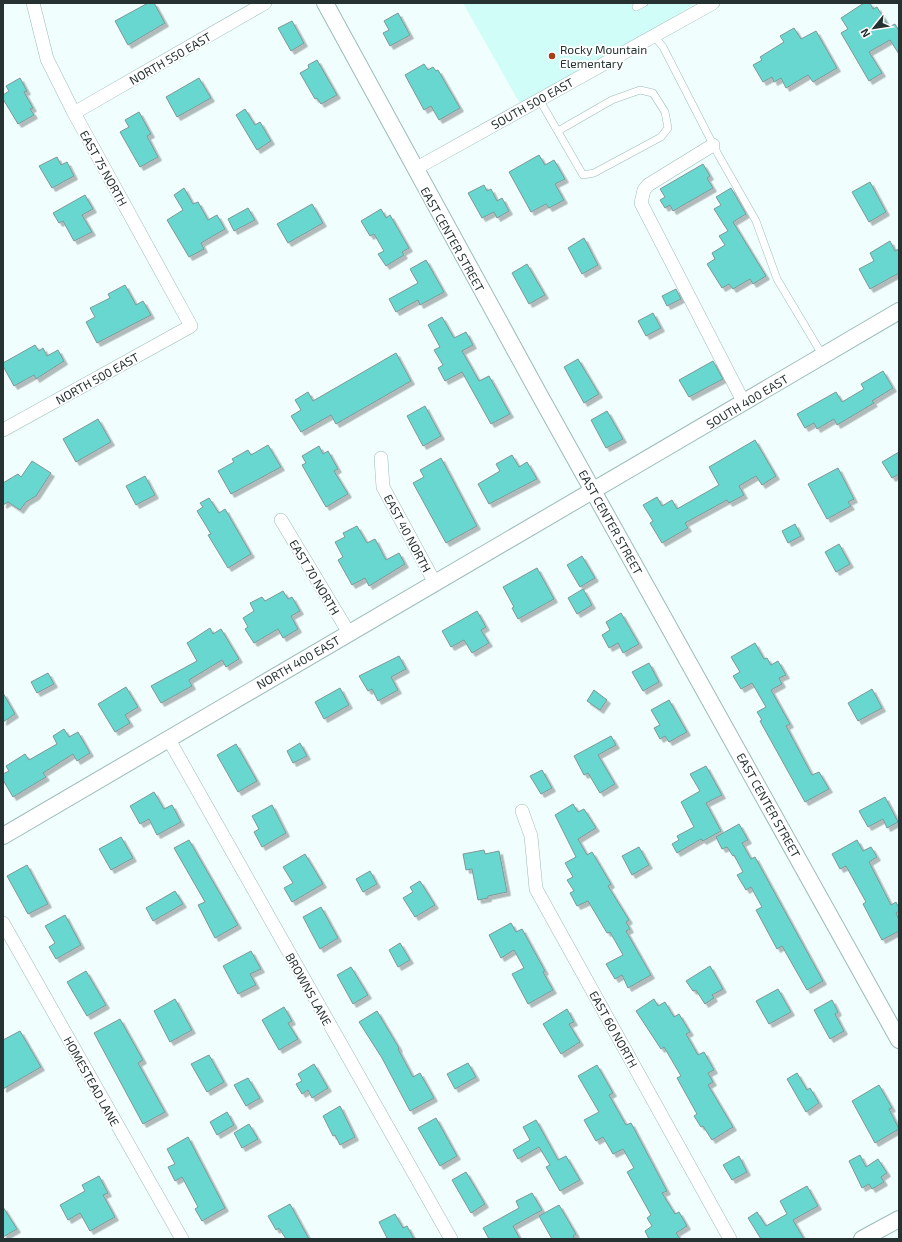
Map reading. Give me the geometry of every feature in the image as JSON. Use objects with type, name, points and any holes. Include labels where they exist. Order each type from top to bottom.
[{"type":"street","name":"EAST 75 NORTH","points":[[33,3],[47,60],[74,113],[191,326]]},
{"type":"street","name":"NORTH 550 EAST","points":[[74,113],[265,3]]},
{"type":"street","name":"EAST CENTER STREET","points":[[325,3],[415,169],[899,1040]]},
{"type":"street","name":"SOUTH 500 EAST","points":[[415,169],[713,3]]},
{"type":"street","points":[[713,145],[648,185],[644,190],[641,203],[744,403]]},
{"type":"street","name":"SOUTH 400 EAST","points":[[594,491],[899,311]]},
{"type":"street","name":"NORTH 500 EAST","points":[[3,430],[191,326]]},
{"type":"street","name":"EAST 40 NORTH","points":[[381,458],[383,487],[435,582]]},
{"type":"street","name":"NORTH 400 EAST","points":[[3,836],[435,582],[594,491]]},
{"type":"street","name":"EAST 70 NORTH","points":[[281,520],[348,633]]},
{"type":"street","name":"BROWNS LANE","points":[[168,738],[451,1239]]},
{"type":"street","name":"EAST 60 NORTH","points":[[522,811],[532,836],[536,889],[730,1239]]},
{"type":"street","name":"HOMESTEAD LANE","points":[[3,922],[182,1239]]},
{"type":"street","points":[[862,1239],[899,1219]]},
{"type":"lane","points":[[636,7],[644,3]]},
{"type":"lane","points":[[654,36],[662,47],[713,145],[756,221],[762,234],[764,248],[777,278],[823,356]]},
{"type":"lane","points":[[539,99],[583,175],[594,173],[661,137],[668,128],[665,112],[653,93],[640,90],[612,100],[558,131]]},
{"type":"shaded area","name":"Rocky Mountain Elementary","points":[[463,3],[696,3],[523,109]]},
{"type":"building","points":[[148,3],[154,3],[165,23],[128,45],[115,21]]},
{"type":"building","points":[[864,3],[870,3],[873,9],[877,7],[889,27],[895,24],[899,31],[899,54],[890,40],[869,52],[882,73],[869,81],[841,33],[848,29],[841,18]]},
{"type":"building","points":[[398,13],[410,35],[390,46],[383,33],[389,30],[384,21]]},
{"type":"building","points":[[292,21],[304,43],[291,51],[278,28]]},
{"type":"building","points":[[794,28],[801,39],[816,31],[837,68],[813,82],[808,75],[786,88],[781,78],[774,82],[772,77],[763,82],[753,65],[762,60],[760,57],[784,42],[780,36]]},
{"type":"building","points":[[317,60],[337,95],[321,104],[317,98],[315,99],[300,73],[309,68],[308,65]]},
{"type":"building","points":[[424,64],[428,70],[433,67],[436,71],[438,70],[460,108],[439,120],[431,106],[424,110],[405,75]]},
{"type":"building","points":[[20,78],[27,91],[24,92],[33,108],[30,109],[34,115],[18,124],[3,99],[3,95],[9,91],[6,86]]},
{"type":"building","points":[[199,78],[211,98],[177,117],[166,97]]},
{"type":"building","points":[[245,109],[255,125],[260,122],[271,141],[257,150],[236,115]]},
{"type":"building","points":[[139,112],[151,134],[147,136],[158,157],[140,167],[120,132],[129,127],[125,120]]},
{"type":"building","points":[[539,155],[545,165],[554,160],[565,179],[555,184],[564,200],[549,208],[546,204],[531,212],[509,172]]},
{"type":"building","points":[[57,157],[61,165],[67,162],[74,176],[52,188],[39,166]]},
{"type":"building","points":[[703,164],[710,176],[707,178],[713,188],[673,211],[670,205],[665,208],[660,200],[665,197],[660,189]]},
{"type":"building","points":[[870,182],[886,212],[869,222],[852,192]]},
{"type":"building","points":[[484,185],[487,191],[491,189],[497,201],[502,198],[509,211],[497,218],[494,212],[482,218],[468,193]]},
{"type":"building","points":[[184,188],[193,204],[198,202],[208,220],[217,215],[225,229],[201,243],[204,249],[189,257],[167,220],[183,210],[174,195]]},
{"type":"building","points":[[731,188],[746,214],[733,222],[766,276],[753,284],[750,279],[733,289],[729,284],[722,288],[707,264],[715,259],[712,253],[725,245],[719,236],[728,231],[714,209],[721,205],[716,197]]},
{"type":"building","points":[[85,195],[93,209],[82,215],[92,232],[74,241],[63,221],[59,223],[53,213]]},
{"type":"building","points":[[312,204],[323,223],[288,243],[277,224]]},
{"type":"building","points":[[248,208],[255,220],[234,231],[228,219]]},
{"type":"building","points":[[381,209],[386,218],[390,215],[409,248],[402,252],[404,255],[386,266],[378,254],[384,251],[374,234],[370,236],[361,221]]},
{"type":"building","points":[[584,238],[598,265],[582,274],[568,248]]},
{"type":"building","points":[[890,241],[895,251],[899,249],[899,273],[870,289],[859,269],[874,261],[870,253]]},
{"type":"building","points":[[426,260],[444,292],[420,305],[418,300],[396,312],[389,299],[418,283],[410,269]]},
{"type":"building","points":[[527,264],[545,295],[529,304],[512,273]]},
{"type":"building","points":[[125,285],[136,305],[143,301],[151,315],[97,343],[86,322],[95,317],[90,308],[110,298],[108,294]]},
{"type":"building","points":[[676,289],[681,299],[667,306],[662,296]]},
{"type":"building","points":[[653,313],[661,328],[646,336],[638,321]]},
{"type":"building","points":[[442,317],[454,338],[466,332],[473,345],[462,351],[479,381],[489,376],[510,414],[491,424],[462,372],[445,381],[438,368],[443,365],[434,350],[440,347],[428,325]]},
{"type":"building","points":[[35,345],[39,351],[43,348],[47,356],[58,350],[64,361],[36,379],[34,375],[14,386],[3,366],[3,363]]},
{"type":"building","points":[[396,353],[411,381],[336,424],[331,415],[301,432],[291,416],[301,410],[295,400],[308,392],[313,401]]},
{"type":"building","points":[[578,359],[599,394],[584,403],[564,367]]},
{"type":"building","points":[[713,361],[723,379],[689,397],[679,380]]},
{"type":"building","points":[[883,371],[893,388],[872,401],[874,403],[837,425],[834,419],[817,429],[814,423],[805,428],[797,414],[836,392],[842,402],[864,389],[861,384]]},
{"type":"building","points":[[425,406],[441,436],[423,446],[407,416]]},
{"type":"building","points":[[607,411],[623,439],[606,448],[591,420]]},
{"type":"building","points":[[98,419],[111,442],[76,462],[63,439]]},
{"type":"building","points":[[755,440],[776,476],[762,485],[756,476],[739,486],[744,495],[729,503],[727,500],[685,523],[688,528],[662,543],[650,523],[653,521],[643,505],[657,497],[662,506],[672,500],[677,509],[719,485],[709,467]]},
{"type":"building","points":[[268,445],[281,467],[231,494],[218,471],[234,462],[232,459],[248,450],[251,455]]},
{"type":"building","points":[[319,446],[323,454],[328,451],[338,469],[334,471],[348,494],[326,507],[302,465],[306,463],[302,456]]},
{"type":"building","points":[[899,452],[899,474],[892,478],[882,462]]},
{"type":"building","points":[[512,455],[519,467],[527,462],[537,479],[489,504],[478,484],[500,471],[496,464]]},
{"type":"building","points":[[441,458],[477,526],[446,543],[413,483],[424,477],[420,470]]},
{"type":"building","points":[[32,461],[51,473],[36,496],[26,502],[20,510],[8,502],[3,505],[3,483],[18,474],[21,477]]},
{"type":"building","points":[[838,468],[854,499],[848,502],[851,506],[827,519],[808,484]]},
{"type":"building","points":[[145,476],[155,495],[136,505],[126,486]]},
{"type":"building","points":[[209,498],[219,513],[225,509],[251,554],[228,568],[208,535],[211,534],[197,511],[203,507],[200,503]]},
{"type":"building","points":[[795,524],[801,536],[788,543],[782,531]]},
{"type":"building","points":[[357,526],[367,543],[375,539],[386,560],[399,553],[405,564],[369,586],[365,578],[352,585],[338,560],[343,557],[335,542],[345,537],[343,533]]},
{"type":"building","points":[[839,544],[850,564],[836,572],[825,552]]},
{"type":"building","points":[[582,556],[595,578],[580,587],[567,565]]},
{"type":"building","points":[[537,568],[554,599],[518,619],[512,608],[514,607],[503,587]]},
{"type":"building","points":[[583,589],[592,605],[577,614],[568,598]]},
{"type":"building","points":[[283,591],[288,599],[292,597],[300,611],[291,616],[298,629],[283,638],[278,629],[254,643],[245,629],[248,627],[243,618],[254,611],[250,603],[262,597],[265,601]]},
{"type":"building","points":[[477,611],[486,627],[481,630],[489,643],[472,653],[464,640],[451,647],[442,631]]},
{"type":"building","points":[[621,613],[639,644],[623,653],[618,643],[609,648],[602,635],[610,630],[606,622]]},
{"type":"building","points":[[210,628],[213,634],[221,629],[239,659],[226,667],[222,660],[189,680],[192,686],[161,703],[151,686],[197,661],[187,643]]},
{"type":"building","points":[[755,643],[764,659],[767,658],[771,665],[778,661],[786,675],[779,678],[782,684],[771,690],[790,724],[786,726],[812,775],[819,772],[829,789],[805,802],[760,721],[762,720],[757,712],[766,707],[752,683],[741,689],[733,676],[740,672],[731,657]]},
{"type":"building","points":[[399,656],[406,669],[391,677],[398,690],[378,701],[372,689],[368,691],[359,676]]},
{"type":"building","points":[[649,663],[659,682],[643,691],[632,672]]},
{"type":"building","points":[[48,673],[54,684],[37,693],[31,682]]},
{"type":"building","points":[[126,687],[138,707],[125,715],[130,723],[115,732],[98,704]]},
{"type":"building","points":[[340,688],[349,705],[324,719],[315,702]]},
{"type":"building","points":[[872,689],[882,708],[858,721],[848,703]]},
{"type":"building","points":[[594,690],[607,700],[600,710],[587,701]]},
{"type":"building","points":[[3,693],[15,714],[3,722]]},
{"type":"building","points":[[669,700],[687,732],[669,742],[665,736],[660,739],[654,728],[660,725],[651,710]]},
{"type":"building","points":[[64,729],[69,737],[78,732],[90,753],[77,761],[73,754],[43,773],[46,777],[13,797],[3,780],[3,774],[9,771],[6,766],[25,754],[29,760],[57,744],[53,736]]},
{"type":"building","points":[[611,736],[616,745],[598,755],[615,784],[600,793],[588,773],[584,775],[574,756]]},
{"type":"building","points":[[300,743],[307,756],[293,763],[287,751]]},
{"type":"building","points":[[236,744],[257,781],[238,792],[217,755]]},
{"type":"building","points":[[706,766],[722,795],[706,803],[721,831],[703,841],[701,839],[677,853],[672,844],[679,840],[677,836],[694,827],[681,802],[700,791],[690,774]]},
{"type":"building","points":[[542,770],[552,788],[541,794],[530,776]]},
{"type":"building","points":[[154,792],[164,809],[172,805],[181,822],[157,835],[149,819],[140,824],[130,806]]},
{"type":"building","points":[[885,797],[898,822],[887,828],[883,819],[868,827],[859,811]]},
{"type":"building","points":[[573,804],[578,812],[584,809],[596,828],[578,839],[587,855],[592,852],[611,884],[608,886],[629,920],[626,922],[630,929],[626,931],[651,975],[628,988],[622,975],[615,979],[606,964],[623,955],[610,932],[607,933],[588,901],[577,906],[570,893],[574,891],[567,880],[573,877],[565,863],[576,857],[555,815]]},
{"type":"building","points":[[272,805],[286,833],[262,847],[254,832],[259,829],[252,816]]},
{"type":"building","points":[[739,824],[748,840],[742,843],[751,859],[755,857],[823,981],[807,990],[782,946],[777,949],[756,910],[762,907],[751,887],[746,890],[737,875],[743,872],[734,855],[733,856],[727,847],[722,849],[716,837]]},
{"type":"building","points":[[121,837],[133,858],[111,870],[99,849]]},
{"type":"building","points":[[189,840],[238,925],[215,938],[198,905],[205,902],[174,848]]},
{"type":"building","points":[[857,840],[863,851],[871,847],[877,857],[869,862],[891,905],[896,902],[899,908],[899,911],[896,913],[899,920],[899,931],[882,940],[863,904],[866,902],[846,866],[840,869],[832,854]]},
{"type":"building","points":[[639,847],[649,865],[632,875],[622,856]]},
{"type":"building","points":[[484,850],[485,854],[499,851],[507,892],[478,900],[472,869],[466,870],[463,854]]},
{"type":"building","points":[[305,854],[323,884],[292,902],[284,888],[293,883],[283,867]]},
{"type":"building","points":[[27,865],[48,904],[28,914],[7,876]]},
{"type":"building","points":[[370,871],[377,884],[363,892],[356,879]]},
{"type":"building","points":[[420,881],[435,905],[415,917],[403,898],[413,892],[410,887]]},
{"type":"building","points":[[175,891],[183,904],[153,921],[146,908]]},
{"type":"building","points":[[321,907],[338,938],[320,949],[303,917]]},
{"type":"building","points":[[65,915],[81,945],[56,959],[49,947],[55,943],[45,926]]},
{"type":"building","points":[[511,923],[516,932],[522,929],[545,971],[543,972],[553,990],[528,1004],[512,974],[524,968],[514,950],[501,958],[489,935]]},
{"type":"building","points":[[400,943],[410,960],[398,967],[389,950]]},
{"type":"building","points":[[251,951],[261,969],[250,974],[256,985],[238,994],[223,966]]},
{"type":"building","points":[[710,966],[723,989],[712,995],[714,998],[705,1004],[696,990],[693,991],[686,981]]},
{"type":"building","points":[[351,967],[368,995],[353,1004],[337,975]]},
{"type":"building","points":[[86,971],[106,1005],[87,1016],[67,982]]},
{"type":"building","points":[[778,989],[791,1012],[769,1024],[756,1001]]},
{"type":"building","points":[[175,999],[192,1030],[170,1042],[154,1011]]},
{"type":"building","points":[[654,999],[658,1006],[665,1002],[674,1017],[679,1014],[690,1032],[686,1034],[698,1055],[704,1052],[714,1070],[708,1073],[713,1082],[708,1085],[733,1127],[712,1140],[694,1116],[697,1114],[677,1078],[681,1076],[664,1047],[661,1049],[636,1011]]},
{"type":"building","points":[[832,1000],[838,1012],[835,1014],[844,1031],[830,1039],[814,1010]]},
{"type":"building","points":[[284,1007],[292,1021],[288,1023],[298,1039],[279,1050],[262,1020]]},
{"type":"building","points":[[567,1009],[574,1022],[569,1024],[580,1042],[561,1054],[543,1024]]},
{"type":"building","points":[[377,1011],[399,1048],[398,1049],[413,1077],[420,1073],[434,1098],[410,1111],[382,1058],[359,1022]]},
{"type":"building","points":[[120,1019],[143,1060],[138,1063],[165,1112],[143,1124],[94,1033]]},
{"type":"building","points":[[20,1031],[41,1067],[3,1089],[3,1040]]},
{"type":"building","points":[[209,1055],[224,1082],[207,1092],[191,1064]]},
{"type":"building","points":[[468,1063],[476,1077],[455,1089],[447,1074]]},
{"type":"building","points":[[314,1064],[328,1088],[312,1098],[308,1090],[302,1094],[296,1084],[302,1081],[298,1074]]},
{"type":"building","points":[[597,1065],[613,1093],[609,1095],[626,1125],[631,1123],[667,1191],[662,1193],[675,1214],[679,1212],[687,1226],[676,1233],[680,1239],[649,1239],[645,1231],[652,1226],[647,1218],[651,1215],[627,1172],[634,1168],[623,1149],[613,1154],[603,1137],[596,1141],[584,1120],[599,1112],[578,1076]]},
{"type":"building","points":[[797,1073],[807,1090],[810,1088],[819,1103],[806,1112],[787,1079]]},
{"type":"building","points":[[248,1078],[260,1098],[246,1106],[234,1085]]},
{"type":"building","points":[[879,1085],[892,1108],[889,1109],[899,1129],[875,1143],[852,1101]]},
{"type":"building","points":[[340,1106],[355,1137],[340,1145],[335,1135],[333,1136],[323,1116]]},
{"type":"building","points":[[227,1112],[234,1125],[217,1135],[210,1122]]},
{"type":"building","points":[[436,1118],[457,1156],[440,1166],[418,1128]]},
{"type":"building","points":[[536,1120],[558,1160],[566,1156],[580,1180],[560,1191],[546,1167],[550,1165],[539,1147],[518,1159],[513,1150],[530,1140],[523,1127]]},
{"type":"building","points":[[249,1124],[258,1139],[242,1148],[234,1133]]},
{"type":"building","points":[[188,1137],[225,1208],[202,1221],[195,1209],[198,1207],[182,1177],[175,1181],[168,1167],[175,1164],[167,1149]]},
{"type":"building","points":[[860,1155],[866,1167],[878,1159],[887,1173],[881,1177],[884,1182],[872,1189],[869,1184],[862,1188],[849,1161]]},
{"type":"building","points":[[739,1156],[747,1172],[732,1180],[723,1165]]},
{"type":"building","points":[[466,1172],[485,1204],[471,1213],[452,1180]]},
{"type":"building","points":[[99,1176],[108,1193],[103,1195],[115,1217],[90,1231],[80,1213],[68,1220],[60,1205],[85,1191],[82,1185]]},
{"type":"building","points":[[807,1186],[818,1206],[793,1220],[804,1239],[761,1239],[748,1218],[757,1212],[766,1226],[787,1214],[780,1201]]},
{"type":"building","points":[[532,1193],[542,1210],[513,1226],[520,1239],[489,1239],[483,1228],[519,1208],[516,1201]]},
{"type":"building","points":[[290,1204],[309,1239],[286,1239],[279,1228],[276,1230],[268,1216]]},
{"type":"building","points":[[559,1205],[576,1234],[573,1236],[575,1239],[552,1239],[539,1216]]},
{"type":"building","points":[[3,1207],[17,1229],[3,1237]]},
{"type":"building","points":[[395,1214],[403,1228],[407,1226],[414,1239],[385,1239],[387,1238],[379,1222]]},
{"type":"place","name":"Rocky Mountain Elementary","points":[[552,56]]}]
